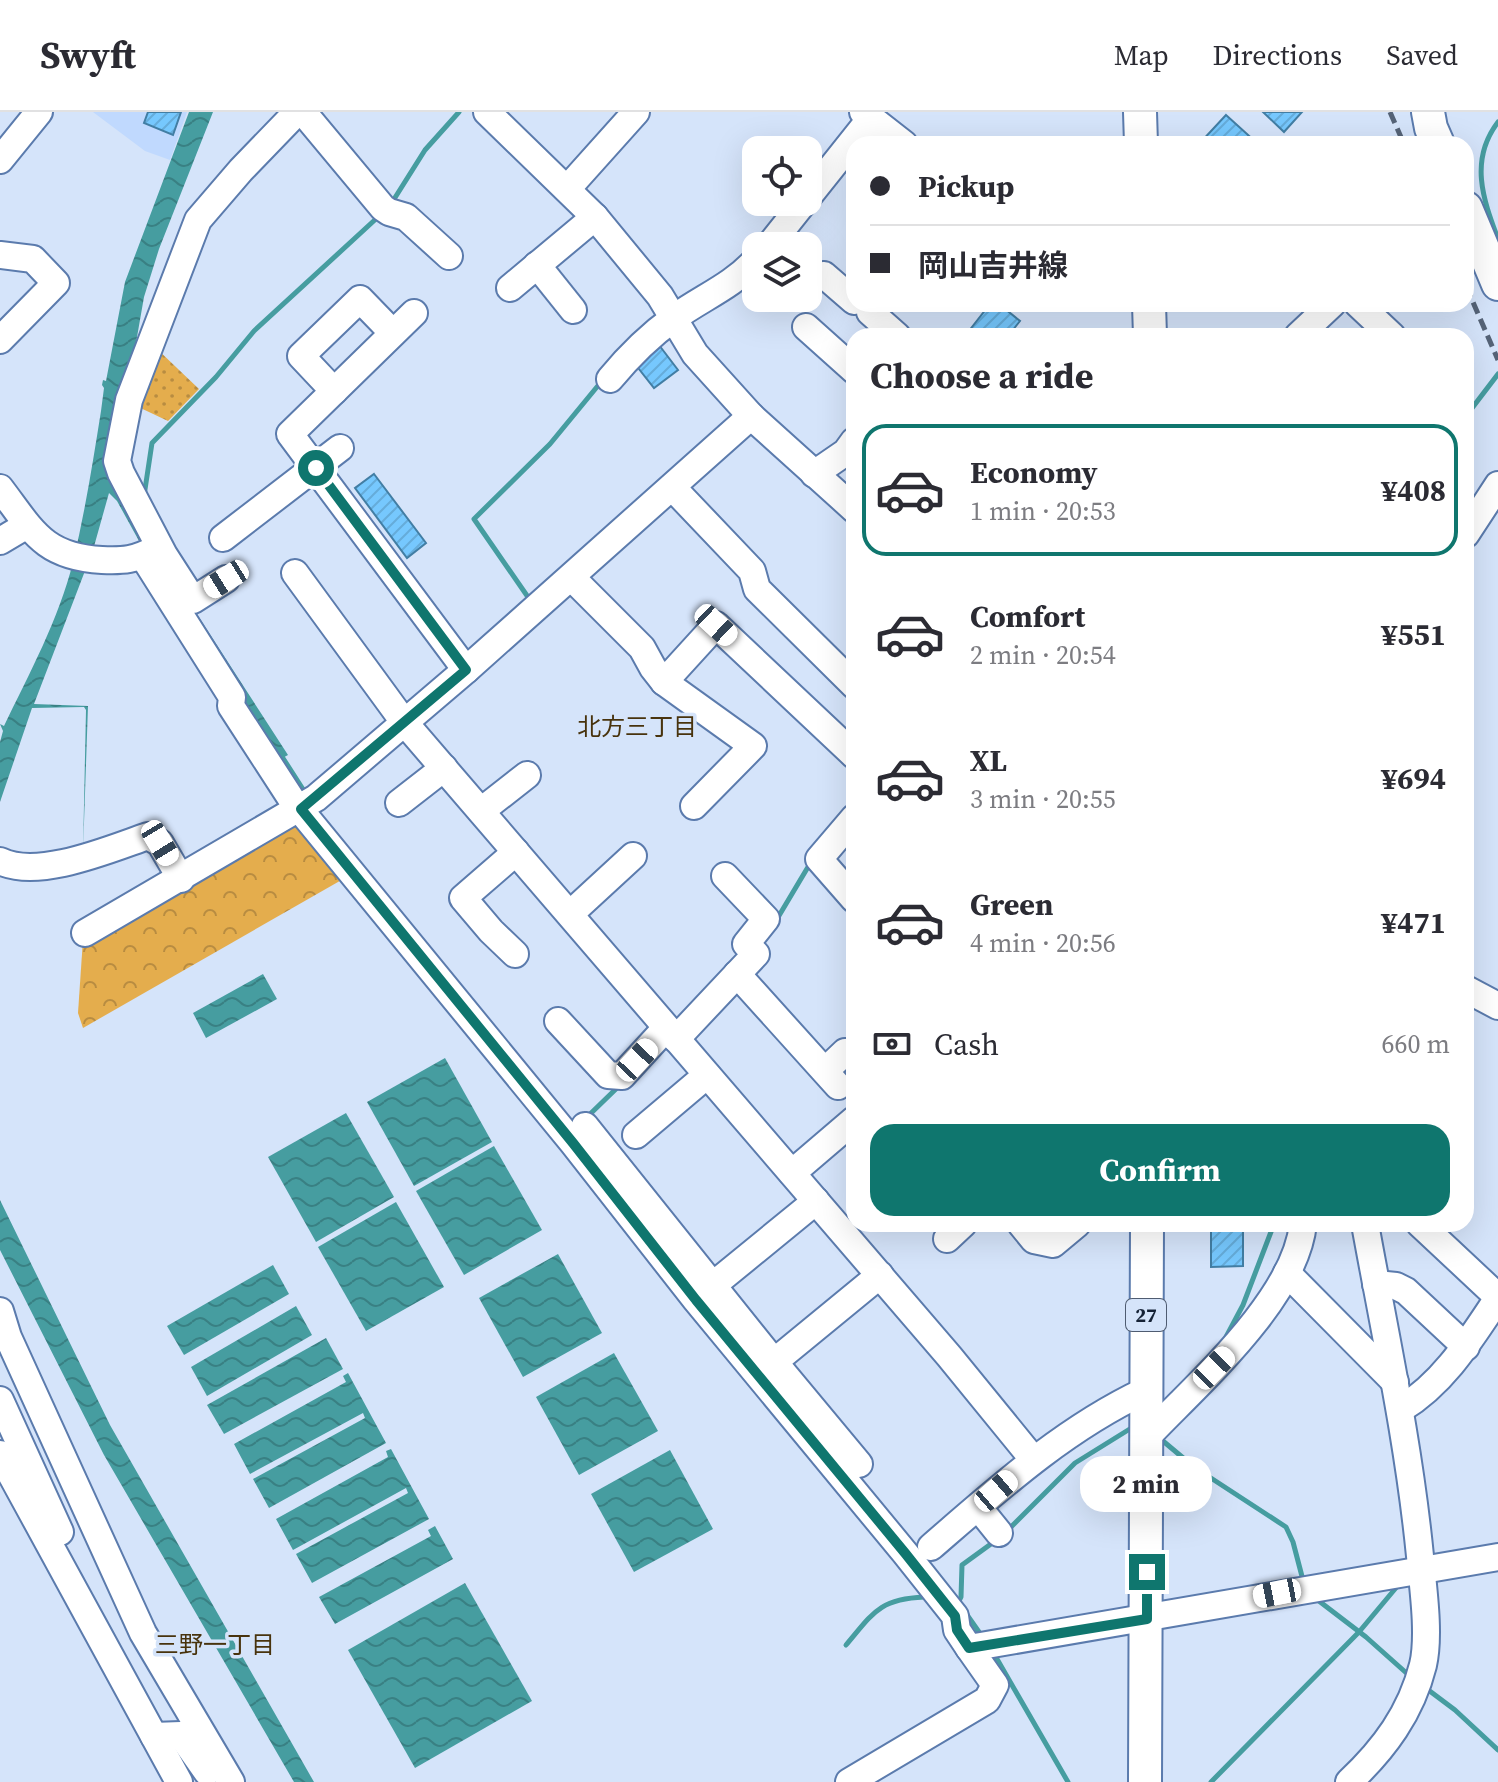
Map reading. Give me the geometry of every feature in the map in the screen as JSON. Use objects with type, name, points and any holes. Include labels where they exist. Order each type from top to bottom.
[{"type":"main road","points":[[1140,112],[1141,136]]},
{"type":"main road","points":[[1428,112],[1434,136]]},
{"type":"main road","points":[[1474,227],[1498,284]]},
{"type":"main road","name":"27","points":[[1145,1782],[1147,1232]]},
{"type":"street","points":[[0,160],[39,112]]},
{"type":"street","points":[[449,256],[406,217],[386,210],[300,112],[241,170],[198,220],[129,400],[117,461],[151,551],[232,697],[231,706],[292,800],[307,804],[606,1169],[712,1286],[859,1464]]},
{"type":"street","points":[[487,112],[595,217],[660,296],[695,354],[751,416],[846,502]]},
{"type":"street","points":[[567,189],[636,112]]},
{"type":"street","points":[[852,136],[867,115],[894,136]]},
{"type":"street","points":[[822,178],[846,144]]},
{"type":"street","points":[[780,232],[793,216]]},
{"type":"street","points":[[510,288],[595,217]]},
{"type":"street","points":[[0,255],[33,259],[56,283],[0,340]]},
{"type":"street","points":[[537,265],[573,310]]},
{"type":"street","points":[[610,379],[634,349],[673,319],[742,275]]},
{"type":"street","points":[[824,275],[846,292]]},
{"type":"street","points":[[334,391],[301,356],[360,299],[393,333]]},
{"type":"street","points":[[871,312],[888,328]]},
{"type":"street","points":[[1306,328],[1324,312]]},
{"type":"street","points":[[1366,312],[1384,328]]},
{"type":"street","points":[[414,313],[290,434],[463,666]]},
{"type":"street","points":[[806,327],[846,363]]},
{"type":"street","points":[[85,933],[307,804],[401,718],[572,578],[751,416]]},
{"type":"street","points":[[223,538],[340,448]]},
{"type":"street","points":[[814,474],[846,452]]},
{"type":"street","points":[[1474,522],[1498,485]]},
{"type":"street","points":[[672,487],[752,571],[757,589],[846,677]]},
{"type":"street","points":[[0,488],[27,525],[59,553],[82,558],[131,561],[151,551],[164,555],[193,600],[226,579]]},
{"type":"street","points":[[0,541],[27,525]]},
{"type":"street","points":[[295,573],[401,718],[880,1275],[1033,1459]]},
{"type":"street","points":[[572,578],[642,648],[664,682],[753,746],[694,806]]},
{"type":"street","points":[[664,682],[716,625],[846,747]]},
{"type":"street","points":[[399,803],[444,768]]},
{"type":"street","points":[[481,811],[527,775]]},
{"type":"street","points":[[846,827],[819,859],[846,890]]},
{"type":"street","points":[[0,861],[9,865],[44,866],[148,836],[160,843],[181,879]]},
{"type":"street","points":[[515,954],[463,898],[516,852]]},
{"type":"street","points":[[570,914],[633,856]]},
{"type":"street","points":[[558,1021],[608,1075],[622,1076],[671,1034],[756,954],[746,944],[766,919],[725,876]]},
{"type":"street","points":[[737,974],[831,1078],[845,1052]]},
{"type":"street","points":[[1474,993],[1498,1006]]},
{"type":"street","points":[[636,1135],[707,1075]]},
{"type":"street","points":[[585,1126],[606,1169],[696,1300],[955,1616],[957,1630],[995,1685],[987,1700],[849,1782]]},
{"type":"street","points":[[792,1173],[846,1127]]},
{"type":"street","points":[[712,1286],[816,1201]]},
{"type":"street","points":[[1028,1232],[1034,1240],[1053,1244],[1067,1232]]},
{"type":"street","points":[[931,1547],[1033,1459],[1123,1402],[1148,1421],[1243,1337],[1287,1273],[1302,1232]]},
{"type":"street","points":[[1349,1782],[1396,1730],[1418,1683],[1424,1662],[1422,1569],[1401,1409],[1366,1232]]},
{"type":"street","points":[[1401,1409],[1418,1399],[1440,1378],[1466,1347],[1498,1297],[1429,1232]]},
{"type":"street","points":[[1287,1273],[1395,1382]]},
{"type":"street","points":[[774,1362],[880,1275]]},
{"type":"street","points":[[1376,1284],[1396,1286],[1406,1291],[1466,1347]]},
{"type":"street","points":[[0,1311],[8,1337],[143,1633],[231,1782]]},
{"type":"street","points":[[0,1400],[82,1582],[76,1594]]},
{"type":"street","points":[[0,1454],[179,1782]]},
{"type":"street","points":[[978,1507],[999,1533]]},
{"type":"street","points":[[969,1648],[1498,1557]]},
{"type":"street","points":[[154,1736],[181,1735],[213,1782]]},
{"type":"shaded area","points":[[93,112],[187,112],[170,160],[145,151]]},
{"type":"green space","points":[[156,348],[199,389],[168,421],[132,404]]},
{"type":"green space","points":[[297,820],[345,878],[83,1028],[78,1013],[83,939]]},
{"type":"water","points":[[189,112],[213,112],[159,249],[144,297],[116,457],[162,560],[288,755],[277,761],[144,550],[117,501],[109,493],[93,550],[34,704],[88,706],[83,852],[86,710],[84,707],[32,708],[0,802],[0,742],[3,731],[0,724],[4,726],[33,666],[67,583],[88,486],[101,411],[102,385],[103,380],[106,381],[125,282]]},
{"type":"water","points":[[263,974],[277,999],[206,1038],[193,1013]]},
{"type":"water","points":[[445,1058],[492,1142],[414,1186],[367,1102]]},
{"type":"water","points":[[346,1113],[394,1197],[316,1242],[268,1157]]},
{"type":"water","points":[[494,1146],[542,1230],[464,1275],[416,1191]]},
{"type":"water","points":[[0,1200],[110,1425],[314,1782],[294,1782],[104,1455],[0,1250]]},
{"type":"water","points":[[396,1202],[444,1287],[366,1331],[318,1247]]},
{"type":"water","points":[[558,1254],[602,1333],[523,1377],[479,1298]]},
{"type":"water","points":[[273,1265],[289,1294],[184,1355],[167,1326]]},
{"type":"water","points":[[296,1306],[312,1335],[207,1396],[191,1367]]},
{"type":"water","points":[[326,1338],[343,1369],[224,1434],[207,1405]]},
{"type":"water","points":[[614,1353],[658,1431],[579,1475],[536,1397]]},
{"type":"water","points":[[348,1373],[386,1443],[269,1508],[253,1479],[365,1418],[363,1413],[250,1474],[234,1444],[346,1382],[343,1376]]},
{"type":"water","points":[[391,1449],[429,1519],[312,1583],[296,1554],[408,1493],[406,1488],[293,1550],[276,1519],[388,1457],[386,1451]]},
{"type":"water","points":[[670,1450],[713,1529],[634,1572],[591,1494]]},
{"type":"water","points":[[435,1526],[453,1559],[335,1624],[319,1597],[431,1536],[428,1530]]},
{"type":"water","points":[[465,1583],[532,1701],[415,1768],[348,1650]]},
{"type":"building","points":[[148,112],[181,112],[173,135],[144,123]]},
{"type":"building","points":[[1263,112],[1302,112],[1284,132]]},
{"type":"building","points":[[1226,115],[1249,136],[1206,136]]},
{"type":"building","points":[[984,312],[1009,312],[1020,321],[1014,328],[971,328]]},
{"type":"building","points":[[659,345],[678,370],[654,388],[635,364]]},
{"type":"building","points":[[374,474],[426,543],[407,558],[355,488]]},
{"type":"building","points":[[1211,1232],[1243,1232],[1243,1266],[1211,1267]]},
{"type":"waterway","points":[[391,204],[425,150],[459,112]]},
{"type":"waterway","points":[[1498,122],[1489,136],[1481,165],[1484,194],[1498,239]]},
{"type":"waterway","points":[[144,496],[152,443],[216,377],[254,331],[378,217]]},
{"type":"waterway","points":[[1474,406],[1498,374]]},
{"type":"waterway","points":[[530,600],[474,519],[550,444],[601,382]]},
{"type":"waterway","points":[[279,752],[306,794]]},
{"type":"waterway","points":[[777,919],[811,862]]},
{"type":"waterway","points":[[586,1118],[619,1086]]},
{"type":"waterway","points":[[1226,1337],[1243,1305],[1271,1232]]},
{"type":"waterway","points":[[1006,1532],[1075,1463],[1133,1427]]},
{"type":"waterway","points":[[1157,1436],[1194,1467],[1286,1527],[1304,1584]]},
{"type":"waterway","points":[[958,1603],[962,1565],[995,1541]]},
{"type":"waterway","points":[[1211,1782],[1359,1632],[1400,1583]]},
{"type":"waterway","points":[[846,1645],[878,1610],[897,1601],[924,1597]]},
{"type":"waterway","points":[[1315,1598],[1412,1678]]},
{"type":"waterway","points":[[965,1612],[979,1632]]},
{"type":"waterway","points":[[997,1659],[1068,1782]]},
{"type":"waterway","points":[[1423,1686],[1455,1710],[1498,1750]]},
{"type":"railway","points":[[1390,112],[1400,136]]},
{"type":"railway","points":[[1474,304],[1498,360]]},
{"type":"district","name":"北方三丁目","points":[[637,727]]},
{"type":"district","name":"三野一丁目","points":[[215,1645]]},
{"type":"route","points":[[316,468],[466,670],[301,809],[573,1143],[696,1300],[905,1553],[955,1616],[957,1630],[969,1648],[1147,1619],[1147,1572]]}]
